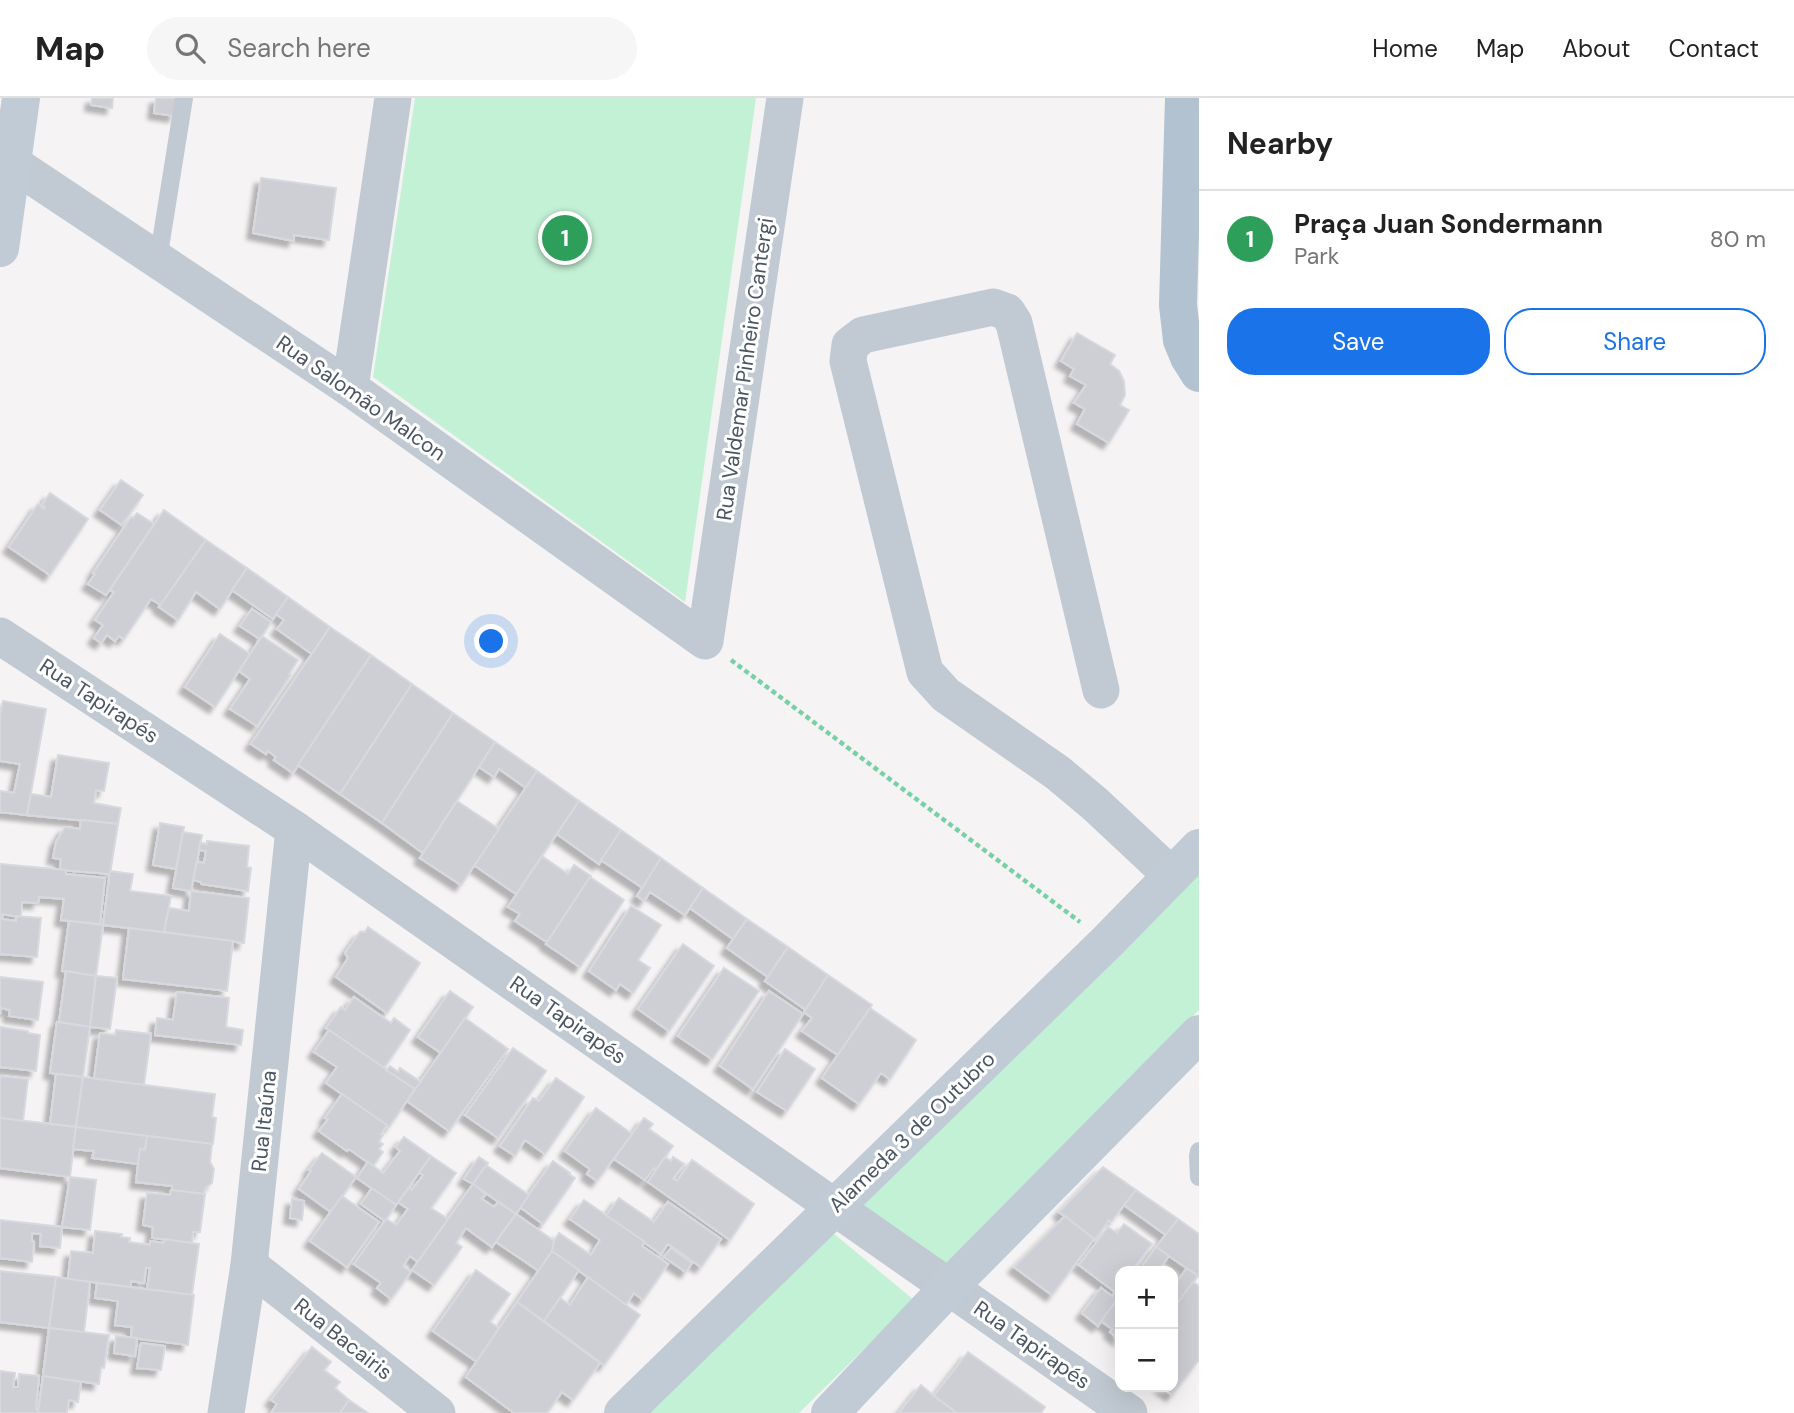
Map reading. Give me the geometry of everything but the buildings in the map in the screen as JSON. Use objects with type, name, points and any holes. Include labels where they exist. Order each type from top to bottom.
[{"type":"main road","points":[[1184,98],[1178,305],[1182,340],[1199,373]]},
{"type":"street","points":[[0,248],[21,98]]},
{"type":"street","points":[[350,388],[393,98]]},
{"type":"street","name":"Rua Valdemar Pinheiro Cantergi","points":[[705,640],[785,98]]},
{"type":"street","name":"Rua Salomão Malcon","points":[[12,163],[350,388],[705,640]]},
{"type":"street","points":[[1101,690],[1014,323],[1007,312],[993,307],[863,335],[850,345],[848,361],[925,672],[946,695],[1058,773],[1096,804],[1172,876]]},
{"type":"street","name":"Rua Tapirapés","points":[[0,636],[294,829],[1129,1413]]},
{"type":"street","name":"Rua Itaúna","points":[[226,1413],[248,1265],[294,829]]},
{"type":"street","name":"Alameda 3 de Outubro","points":[[622,1413],[1107,942],[1199,848]]},
{"type":"street","points":[[830,1413],[949,1287],[1199,1034]]},
{"type":"street","name":"Rua Bacairis","points":[[248,1265],[437,1413]]},
{"type":"lane","points":[[158,260],[184,98]]},
{"type":"lane","points":[[1199,1151],[1199,1177]]},
{"type":"path","points":[[705,640],[1107,942]]},
{"type":"green space","points":[[415,98],[756,98],[685,602],[373,377]]},
{"type":"green space","points":[[1199,865],[1199,1010],[940,1271],[859,1208]]},
{"type":"green space","points":[[827,1228],[914,1300],[799,1413],[649,1413]]},
{"type":"place","name":"Praça Juan Sondermann","points":[[565,238]]}]
